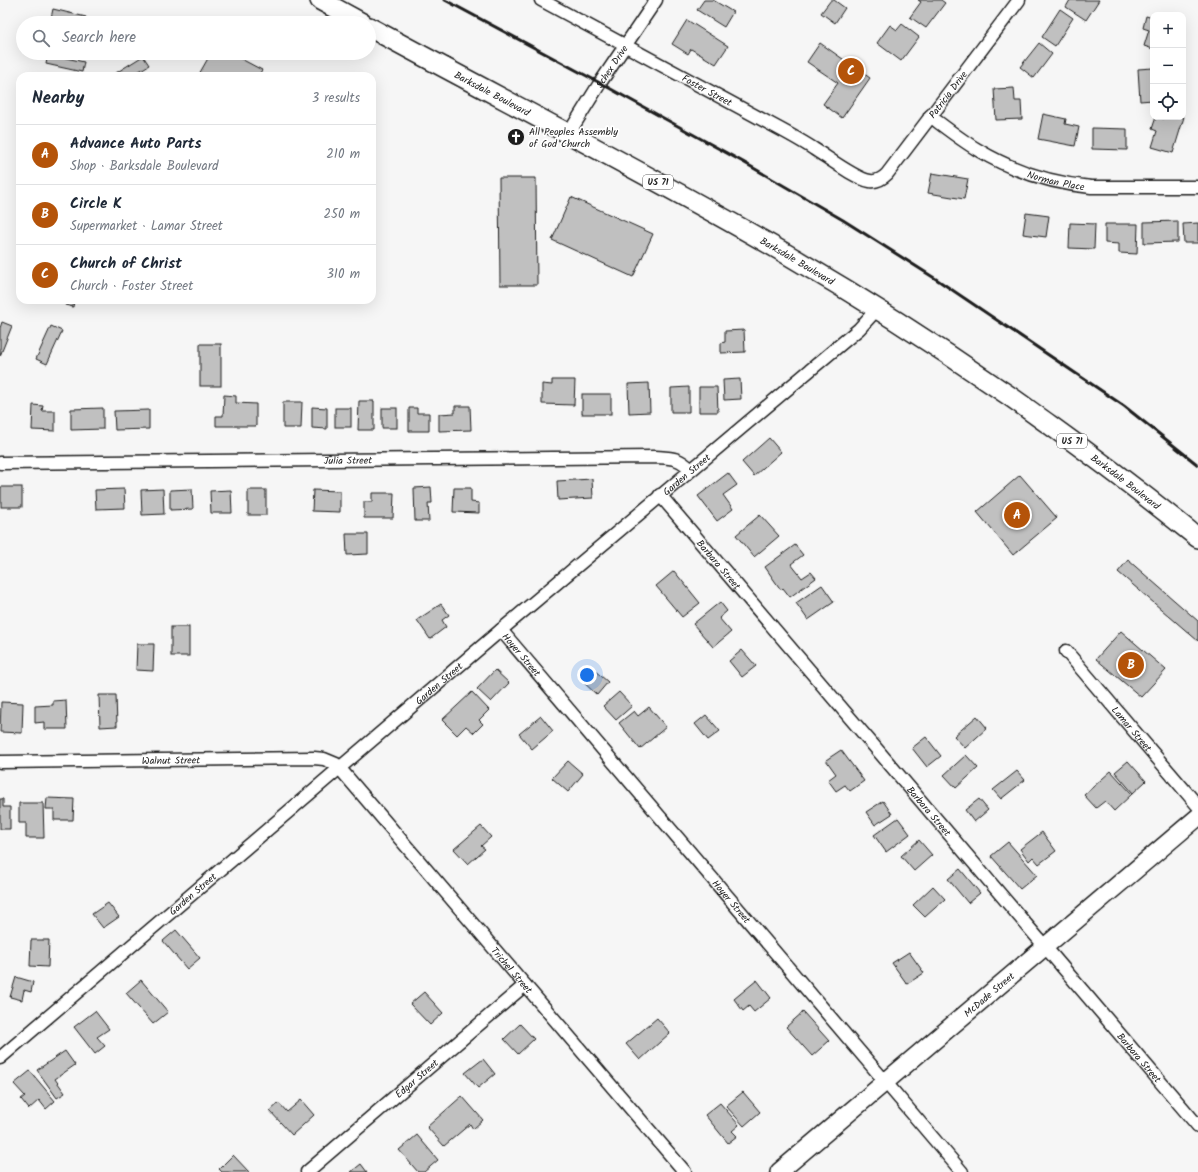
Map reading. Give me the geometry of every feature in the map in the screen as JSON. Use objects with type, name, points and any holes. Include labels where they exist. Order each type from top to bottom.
[{"type":"main road","points":[[320,0],[349,16]]},
{"type":"main road","name":"Barksdale Boulevard","points":[[376,31],[569,133],[738,226],[877,309],[1004,392],[1108,467],[1198,538]]},
{"type":"street","name":"Foster Street","points":[[541,0],[770,123],[807,144],[854,175],[864,180],[871,181]]},
{"type":"street","name":"Schex Drive","points":[[569,133],[625,45],[656,0]]},
{"type":"street","name":"Patricia Drive","points":[[871,181],[877,181],[887,174],[1019,0]]},
{"type":"street","name":"Norman Place","points":[[930,116],[977,150],[1010,167],[1040,178],[1091,187],[1198,186]]},
{"type":"street","name":"Garden Street","points":[[0,1058],[660,495],[859,329],[877,309]]},
{"type":"street","name":"Julia Street","points":[[0,463],[655,457],[679,460],[685,463],[691,470]]},
{"type":"street","name":"Barbara Street","points":[[660,495],[1198,1126]]},
{"type":"street","name":"Hoyer Street","points":[[501,630],[962,1172]]},
{"type":"street","name":"Lamar Street","points":[[1066,651],[1198,806]]},
{"type":"street","name":"Walnut Street","points":[[0,762],[314,758],[331,762],[340,767]]},
{"type":"street","name":"Trichel Street","points":[[340,767],[685,1172]]},
{"type":"street","name":"McDade Street","points":[[779,1172],[1198,817]]},
{"type":"street","name":"Edgar Street","points":[[306,1172],[525,985]]},
{"type":"building","points":[[704,0],[713,0],[733,12],[724,27],[697,10]]},
{"type":"building","points":[[831,0],[834,0],[845,8],[835,23],[821,13]]},
{"type":"building","points":[[918,0],[941,0],[945,3],[926,28],[910,17],[921,2]]},
{"type":"building","points":[[1070,0],[1099,0],[1086,20],[1066,7]]},
{"type":"building","points":[[53,9],[82,16],[51,16]]},
{"type":"building","points":[[1060,9],[1073,18],[1055,46],[1042,37]]},
{"type":"building","points":[[1146,16],[1150,17],[1150,48],[1144,46],[1149,30],[1143,28]]},
{"type":"building","points":[[687,20],[728,46],[716,64],[691,49],[688,54],[672,44]]},
{"type":"building","points":[[902,24],[919,37],[901,61],[877,43],[890,25],[897,30]]},
{"type":"building","points":[[820,43],[870,78],[842,118],[823,104],[838,83],[807,62]]},
{"type":"building","points":[[1039,43],[1052,54],[1034,78],[1020,67]]},
{"type":"building","points":[[47,60],[75,60],[84,62],[82,72],[46,64]]},
{"type":"building","points":[[137,60],[146,60],[149,65],[138,72],[117,72]]},
{"type":"building","points":[[207,60],[243,60],[262,70],[261,72],[200,72]]},
{"type":"building","points":[[1150,68],[1150,100],[1140,101],[1138,69]]},
{"type":"building","points":[[1014,88],[1015,101],[1021,101],[1022,119],[996,120],[994,89]]},
{"type":"building","points":[[1043,114],[1066,119],[1065,124],[1079,127],[1075,146],[1038,139]]},
{"type":"building","points":[[1155,120],[1183,120],[1173,153],[1152,147],[1157,131],[1152,129]]},
{"type":"building","points":[[1092,128],[1127,129],[1127,150],[1092,149]]},
{"type":"building","points":[[932,173],[968,179],[964,199],[928,193]]},
{"type":"building","points":[[499,178],[536,178],[537,285],[500,285]]},
{"type":"building","points":[[571,197],[653,234],[633,277],[552,240]]},
{"type":"building","points":[[1026,213],[1049,216],[1046,237],[1023,234]]},
{"type":"building","points":[[1178,221],[1178,242],[1144,243],[1144,222]]},
{"type":"building","points":[[1070,223],[1095,224],[1094,249],[1069,248]]},
{"type":"building","points":[[1198,223],[1198,243],[1184,243],[1183,224]]},
{"type":"building","points":[[1105,224],[1138,224],[1137,254],[1119,253],[1119,244],[1105,243]]},
{"type":"building","points":[[65,304],[73,304],[73,307]]},
{"type":"building","points":[[2,322],[12,326],[0,356],[0,328]]},
{"type":"building","points":[[51,326],[62,331],[47,364],[36,359]]},
{"type":"building","points":[[744,330],[745,352],[721,353],[721,343],[725,342],[725,331]]},
{"type":"building","points":[[200,344],[221,344],[221,386],[200,386]]},
{"type":"building","points":[[740,379],[741,399],[724,400],[723,380]]},
{"type":"building","points":[[552,380],[575,380],[574,405],[542,404],[542,384],[552,385]]},
{"type":"building","points":[[649,383],[650,412],[629,413],[628,384]]},
{"type":"building","points":[[689,387],[689,412],[671,412],[671,388]]},
{"type":"building","points":[[699,387],[717,387],[718,412],[699,412]]},
{"type":"building","points":[[582,394],[611,394],[611,414],[582,414]]},
{"type":"building","points":[[224,395],[236,396],[236,403],[256,404],[256,426],[216,426],[216,416],[223,416]]},
{"type":"building","points":[[359,401],[374,401],[374,430],[358,430]]},
{"type":"building","points":[[283,402],[302,402],[301,428],[283,428]]},
{"type":"building","points":[[33,405],[43,406],[42,411],[55,411],[55,431],[32,430]]},
{"type":"building","points":[[455,406],[470,406],[471,430],[439,431],[439,414],[455,413]]},
{"type":"building","points":[[312,407],[327,408],[327,429],[312,428]]},
{"type":"building","points":[[103,408],[103,429],[71,430],[71,409]]},
{"type":"building","points":[[335,408],[351,408],[351,427],[335,427]]},
{"type":"building","points":[[382,408],[397,408],[397,428],[382,428]]},
{"type":"building","points":[[409,408],[417,408],[417,413],[429,413],[429,431],[409,431]]},
{"type":"building","points":[[149,410],[149,429],[115,430],[114,411]]},
{"type":"building","points":[[769,438],[781,452],[754,476],[742,462]]},
{"type":"building","points":[[728,473],[737,485],[723,495],[733,509],[717,521],[698,496]]},
{"type":"building","points":[[1020,475],[1057,518],[1013,555],[977,512]]},
{"type":"building","points":[[592,479],[593,498],[558,500],[557,481]]},
{"type":"building","points":[[1,487],[22,487],[22,507],[1,507]]},
{"type":"building","points":[[431,487],[432,503],[428,503],[429,521],[415,521],[414,488]]},
{"type":"building","points":[[454,488],[471,488],[471,502],[479,503],[479,513],[453,512]]},
{"type":"building","points":[[124,489],[125,508],[96,509],[95,490]]},
{"type":"building","points":[[163,489],[164,514],[142,515],[141,490]]},
{"type":"building","points":[[192,489],[193,509],[170,510],[170,490]]},
{"type":"building","points":[[231,490],[232,513],[211,513],[210,491]]},
{"type":"building","points":[[248,490],[266,490],[266,515],[248,515]]},
{"type":"building","points":[[313,490],[340,491],[340,512],[312,511]]},
{"type":"building","points":[[372,493],[394,493],[393,518],[364,518],[364,502],[372,502]]},
{"type":"building","points":[[760,515],[779,536],[754,557],[736,535]]},
{"type":"building","points":[[346,534],[368,534],[368,554],[347,555]]},
{"type":"building","points":[[795,545],[803,555],[791,564],[802,578],[811,572],[816,578],[790,597],[783,588],[781,590],[765,567]]},
{"type":"building","points":[[1128,560],[1198,621],[1198,641],[1118,572]]},
{"type":"building","points":[[674,571],[700,603],[682,617],[656,586]]},
{"type":"building","points":[[822,585],[834,602],[808,620],[796,603]]},
{"type":"building","points":[[720,602],[727,611],[719,618],[731,632],[713,647],[693,624]]},
{"type":"building","points":[[441,604],[449,615],[442,620],[446,627],[430,639],[417,620]]},
{"type":"building","points":[[171,627],[189,627],[189,656],[171,656]]},
{"type":"building","points":[[1121,631],[1166,670],[1141,697],[1096,659]]},
{"type":"building","points":[[137,644],[154,644],[153,671],[136,670]]},
{"type":"building","points":[[742,650],[756,666],[742,677],[729,661]]},
{"type":"building","points":[[593,669],[608,682],[597,695],[582,681]]},
{"type":"building","points":[[495,670],[509,683],[491,702],[477,689]]},
{"type":"building","points":[[472,692],[489,710],[479,720],[483,724],[474,733],[466,726],[457,735],[442,720]]},
{"type":"building","points":[[619,692],[632,706],[616,720],[603,706]]},
{"type":"building","points":[[99,695],[116,695],[117,726],[100,727]]},
{"type":"building","points":[[66,700],[67,729],[44,729],[44,722],[35,723],[35,706],[53,705],[53,701]]},
{"type":"building","points":[[1,702],[23,703],[22,733],[0,732]]},
{"type":"building","points":[[649,707],[666,727],[640,749],[619,723],[634,711],[638,716]]},
{"type":"building","points":[[706,715],[720,731],[708,740],[695,724]]},
{"type":"building","points":[[541,716],[553,731],[532,749],[519,734]]},
{"type":"building","points":[[977,716],[987,728],[965,748],[954,736]]},
{"type":"building","points":[[926,737],[941,756],[927,767],[912,748]]},
{"type":"building","points":[[841,750],[864,781],[850,791],[845,785],[836,791],[828,780],[836,774],[826,760]]},
{"type":"building","points":[[966,755],[978,768],[956,788],[944,775]]},
{"type":"building","points":[[568,761],[583,774],[568,792],[552,778]]},
{"type":"building","points":[[1128,761],[1146,781],[1133,793],[1115,772]]},
{"type":"building","points":[[1017,771],[1025,780],[1001,799],[993,790]]},
{"type":"building","points":[[1111,771],[1132,794],[1114,811],[1105,801],[1096,808],[1084,795]]},
{"type":"building","points":[[47,798],[74,799],[73,820],[54,820],[54,809],[46,809]]},
{"type":"building","points":[[0,799],[3,799],[3,807],[10,807],[10,829],[0,829]]},
{"type":"building","points":[[979,799],[988,810],[974,822],[965,810]]},
{"type":"building","points":[[883,801],[892,814],[875,825],[866,812]]},
{"type":"building","points":[[19,803],[43,803],[44,838],[26,838],[26,823],[19,823]]},
{"type":"building","points":[[898,818],[910,834],[886,852],[874,835]]},
{"type":"building","points":[[481,826],[491,837],[481,846],[485,849],[468,864],[454,849]]},
{"type":"building","points":[[1042,832],[1056,851],[1039,864],[1033,857],[1029,861],[1020,849]]},
{"type":"building","points":[[919,840],[932,855],[914,871],[901,856]]},
{"type":"building","points":[[1008,842],[1037,875],[1020,889],[991,856]]},
{"type":"building","points":[[960,869],[980,893],[968,903],[948,879]]},
{"type":"building","points":[[933,886],[945,899],[925,917],[913,905]]},
{"type":"building","points":[[108,903],[119,917],[103,928],[92,914]]},
{"type":"building","points":[[176,930],[200,958],[187,969],[163,941]]},
{"type":"building","points":[[31,940],[49,940],[48,967],[30,966]]},
{"type":"building","points":[[909,952],[924,973],[907,984],[892,963]]},
{"type":"building","points":[[16,977],[33,982],[31,992],[24,990],[22,1000],[10,997]]},
{"type":"building","points":[[141,980],[168,1012],[153,1024],[126,993]]},
{"type":"building","points":[[757,980],[771,998],[754,1012],[749,1006],[743,1011],[734,999]]},
{"type":"building","points":[[424,992],[443,1013],[430,1025],[410,1004]]},
{"type":"building","points":[[95,1011],[109,1029],[97,1037],[105,1046],[95,1054],[74,1027]]},
{"type":"building","points":[[803,1012],[829,1041],[812,1056],[786,1027]]},
{"type":"building","points":[[657,1018],[670,1033],[640,1060],[626,1044]]},
{"type":"building","points":[[520,1024],[534,1039],[518,1054],[504,1039]]},
{"type":"building","points":[[65,1051],[75,1065],[55,1079],[65,1093],[57,1098],[37,1070]]},
{"type":"building","points":[[483,1059],[495,1074],[478,1088],[465,1073]]},
{"type":"building","points":[[30,1071],[55,1101],[46,1109],[39,1100],[29,1109],[21,1099],[25,1096],[14,1084]]},
{"type":"building","points":[[743,1092],[760,1112],[744,1126],[726,1106]]},
{"type":"building","points":[[462,1096],[483,1120],[473,1129],[470,1124],[444,1146],[427,1127]]},
{"type":"building","points":[[301,1100],[314,1115],[292,1135],[270,1111],[279,1103],[287,1112]]},
{"type":"building","points":[[720,1103],[739,1125],[732,1131],[737,1136],[728,1143],[705,1115]]},
{"type":"building","points":[[417,1135],[438,1160],[424,1172],[418,1172],[399,1150]]},
{"type":"building","points":[[233,1155],[249,1172],[222,1172],[219,1169]]},
{"type":"building","points":[[361,1164],[367,1172],[351,1172]]},
{"type":"railway","points":[[445,0],[743,162],[843,220],[936,279],[1124,406],[1198,465]]},
{"type":"place","name":"Church of Christ","points":[[851,71]]},
{"type":"place","name":"All Peoples Assembly of God Church","points":[[516,137]]},
{"type":"place","name":"Advance Auto Parts","points":[[1017,515]]},
{"type":"place","name":"Circle K","points":[[1131,665]]}]
